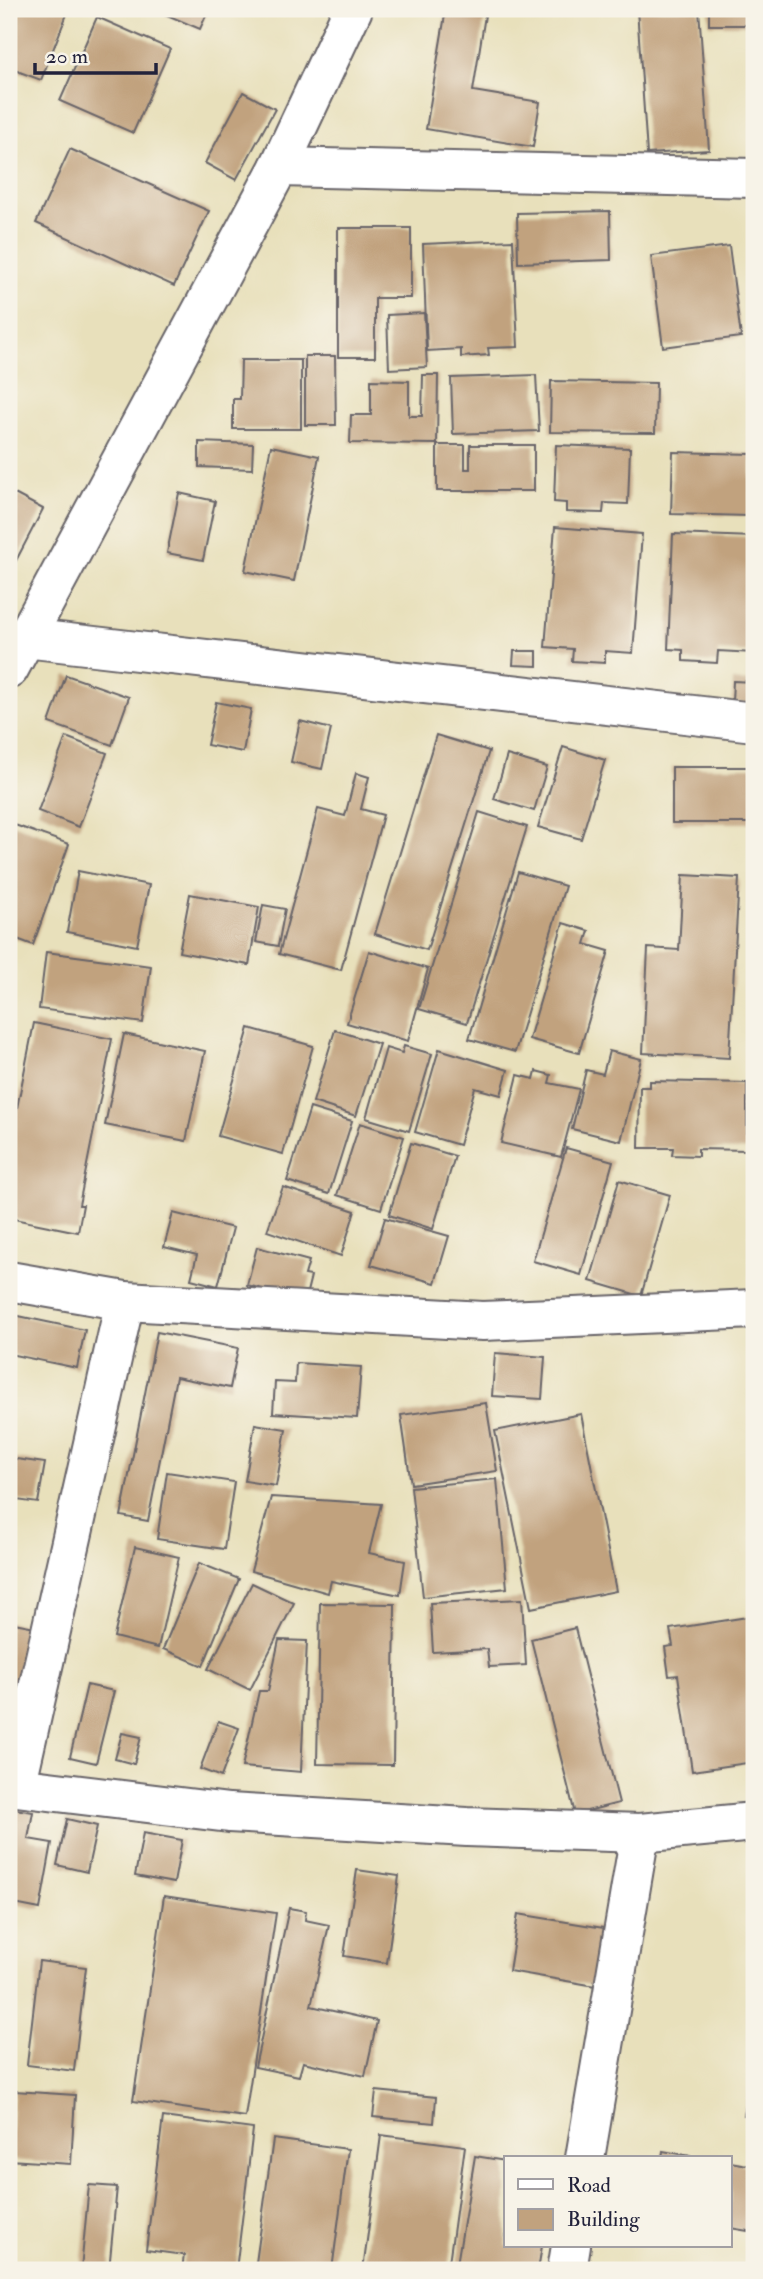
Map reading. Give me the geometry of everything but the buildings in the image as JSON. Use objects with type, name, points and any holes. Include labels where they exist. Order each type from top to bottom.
[{"type":"street","points":[[353,9],[279,167],[17,653],[754,722]]},
{"type":"street","points":[[279,167],[754,178]]},
{"type":"street","points":[[9,1281],[125,1301],[483,1321],[754,1310]]},
{"type":"street","points":[[125,1301],[12,1786],[229,1813],[467,1827],[640,1833],[754,1822]]},
{"type":"street","points":[[585,2156],[640,1833]]},
{"type":"street","points":[[567,2270],[571,2248]]}]
